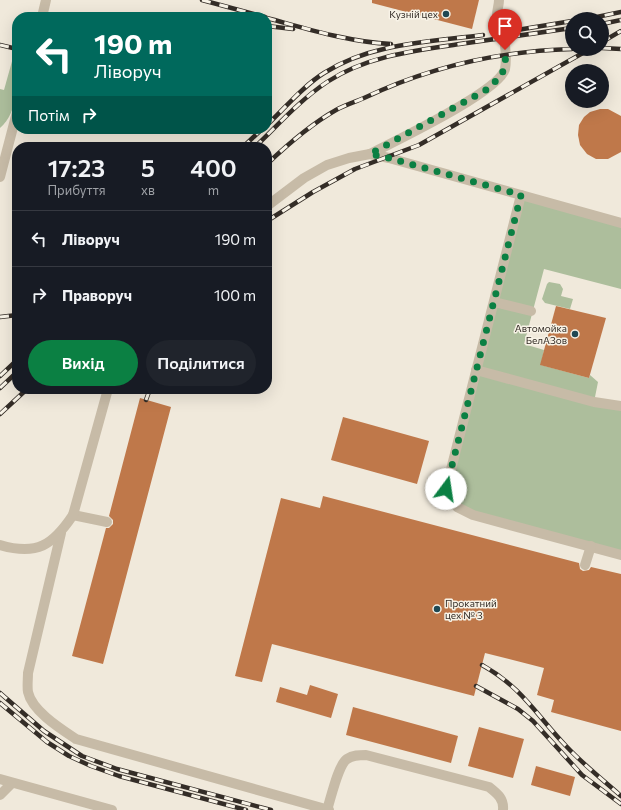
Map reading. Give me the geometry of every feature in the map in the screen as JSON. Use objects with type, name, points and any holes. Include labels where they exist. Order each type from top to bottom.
[{"type":"street","points":[[43,12],[46,0]]},
{"type":"street","points":[[272,202],[304,178],[327,166],[349,158],[370,154],[486,90],[499,79],[506,62],[503,32],[497,16],[500,0]]},
{"type":"street","points":[[0,177],[5,139],[12,123]]},
{"type":"street","points":[[370,154],[621,223]]},
{"type":"street","points":[[521,195],[446,489],[457,507],[472,514],[621,555]]},
{"type":"street","points":[[494,302],[531,311]]},
{"type":"street","points":[[476,370],[594,402],[621,406]]},
{"type":"street","points":[[0,546],[15,550],[33,549],[50,542],[61,533],[73,515],[107,394]]},
{"type":"street","points":[[73,515],[107,522]]},
{"type":"street","points":[[61,533],[28,673],[28,692],[38,709],[53,724],[76,739],[328,810],[340,770],[346,759],[355,755],[366,755],[489,787],[498,794],[503,803],[503,810]]},
{"type":"street","points":[[585,565],[591,546]]},
{"type":"street","points":[[0,779],[112,810]]},
{"type":"street","points":[[0,795],[12,783]]},
{"type":"green space","points":[[12,61],[12,110],[0,128],[0,89],[4,90]]},
{"type":"green space","points":[[521,195],[621,223],[621,289],[544,269],[524,344],[544,350],[541,365],[589,378],[590,375],[598,382],[594,402],[621,406],[621,554],[457,507],[446,489]]},
{"type":"green space","points":[[549,282],[560,284],[563,289],[561,296],[573,299],[570,309],[545,303],[542,299]]},
{"type":"building","name":"Кузній цех","points":[[372,0],[479,0],[472,29],[372,3]]},
{"type":"building","points":[[600,109],[608,109],[621,116],[621,152],[608,159],[596,159],[587,154],[580,145],[578,135],[579,125],[584,117],[590,112]]},
{"type":"building","name":"Автомойка БелАЗов","points":[[556,306],[606,318],[589,378],[540,365]]},
{"type":"building","points":[[140,398],[171,407],[103,664],[72,656],[106,528],[109,528],[113,524],[113,520],[109,516]]},
{"type":"building","points":[[343,417],[429,441],[417,484],[331,460]]},
{"type":"building","name":"Прокатний цех № 3","points":[[323,496],[579,563],[580,569],[583,571],[589,570],[591,567],[621,574],[621,731],[551,712],[554,700],[537,695],[544,668],[485,653],[474,696],[272,644],[262,682],[235,676],[281,498],[320,508]]},
{"type":"building","points":[[310,685],[338,694],[331,718],[276,702],[280,687],[307,695]]},
{"type":"building","points":[[353,707],[458,736],[451,763],[346,735]]},
{"type":"building","points":[[479,727],[524,739],[513,778],[468,766]]},
{"type":"building","points":[[536,766],[575,777],[570,796],[531,785]]},
{"type":"railway","points":[[202,0],[246,12]]},
{"type":"railway","points":[[609,14],[621,12]]},
{"type":"railway","points":[[272,19],[344,38],[391,44]]},
{"type":"railway","points":[[609,23],[621,20]]},
{"type":"railway","points":[[511,31],[565,22]]},
{"type":"railway","points":[[272,27],[293,29]]},
{"type":"railway","points":[[272,130],[317,89],[343,73],[359,66],[412,51],[565,29]]},
{"type":"railway","points":[[609,38],[621,31]]},
{"type":"railway","points":[[272,120],[316,78],[342,63],[361,55],[401,45],[483,35]]},
{"type":"railway","points":[[0,45],[12,48]]},
{"type":"railway","points":[[609,48],[621,49]]},
{"type":"railway","points":[[272,160],[318,121],[336,110],[389,87],[439,69],[492,57],[545,50],[565,49]]},
{"type":"railway","points":[[272,218],[313,192],[355,169],[419,145],[578,56]]},
{"type":"railway","points":[[248,142],[257,134]]},
{"type":"railway","points":[[260,142],[268,134]]},
{"type":"railway","points":[[0,317],[12,316]]},
{"type":"railway","points":[[0,376],[12,365]]},
{"type":"railway","points":[[0,388],[12,377]]},
{"type":"railway","points":[[0,414],[22,394]]},
{"type":"railway","points":[[146,400],[148,394]]},
{"type":"railway","points":[[482,665],[508,683],[519,693],[573,753],[621,796]]},
{"type":"railway","points":[[476,686],[518,709],[533,721],[582,775],[621,804]]},
{"type":"railway","points":[[0,693],[44,731],[82,756],[117,769],[271,810]]},
{"type":"railway","points":[[0,703],[47,742],[69,756],[91,766],[119,776],[246,810]]},
{"type":"place","name":"Кузній цех","points":[[446,14]]},
{"type":"place","name":"Автомойка БелАЗов","points":[[575,334]]},
{"type":"place","name":"Прокатний цех № 3","points":[[437,609]]},
{"type":"route","points":[[446,489],[521,195],[370,154],[486,90],[499,79],[504,70],[506,62],[505,50]]}]
